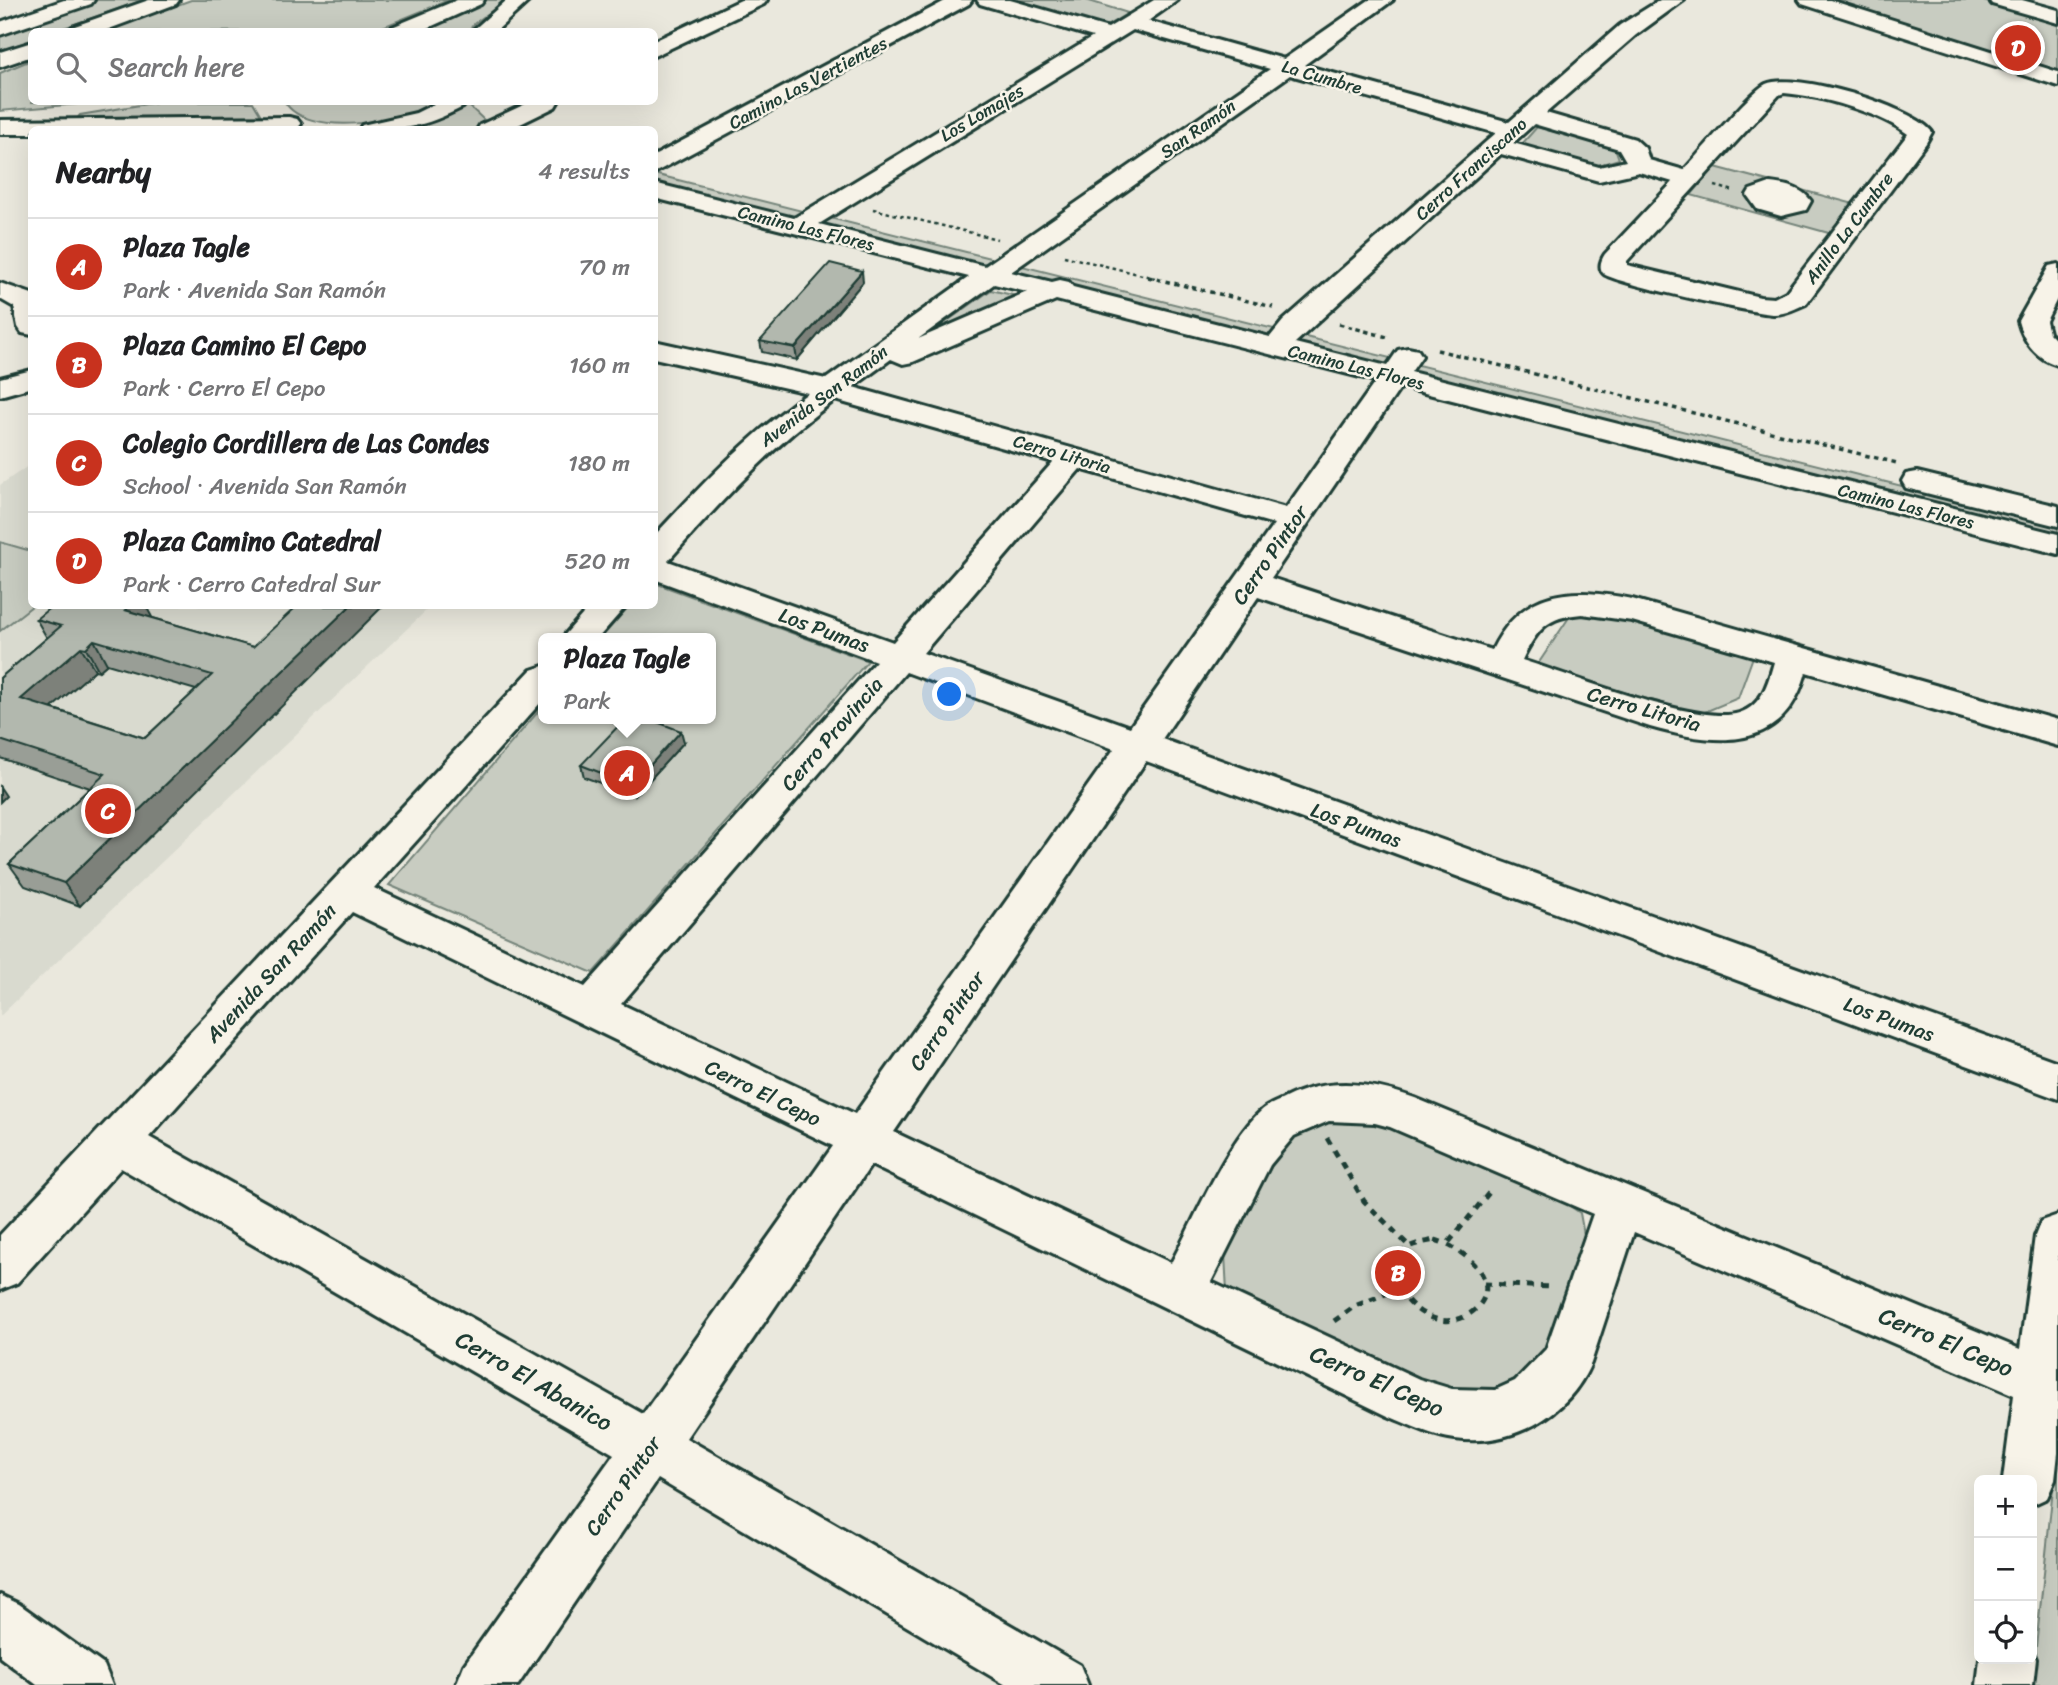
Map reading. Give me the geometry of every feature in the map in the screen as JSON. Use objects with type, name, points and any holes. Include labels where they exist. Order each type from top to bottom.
[{"type":"street","points":[[0,29],[84,0]]},
{"type":"street","points":[[91,28],[169,0]]},
{"type":"street","points":[[409,28],[474,0]]},
{"type":"street","points":[[486,28],[520,0]]},
{"type":"street","points":[[658,48],[757,0]]},
{"type":"street","name":"Camino Las Vertientes","points":[[658,166],[962,0]]},
{"type":"street","points":[[987,0],[1110,35]]},
{"type":"street","name":"San Ramón","points":[[1021,252],[1382,0]]},
{"type":"street","name":"Cerro Franciscano","points":[[1292,330],[1628,30],[1674,0]]},
{"type":"street","points":[[1810,0],[2058,79]]},
{"type":"street","points":[[1999,0],[2058,17]]},
{"type":"street","points":[[2049,0],[2058,3]]},
{"type":"street","name":"Los Lomajes","points":[[819,212],[1110,35],[1143,9]]},
{"type":"street","name":"La Cumbre","points":[[1143,9],[1287,67],[1514,131],[1627,144],[1633,148],[1639,165]]},
{"type":"street","points":[[0,60],[28,50]]},
{"type":"street","name":"Anillo La Cumbre","points":[[1790,86],[1807,88],[1907,122],[1920,132],[1918,138],[1825,214],[1796,298],[1778,306],[1751,304],[1627,275],[1614,269],[1615,260],[1691,179],[1772,90],[1790,86]]},
{"type":"street","points":[[0,119],[110,105]]},
{"type":"street","points":[[267,105],[274,116],[297,126]]},
{"type":"street","points":[[388,126],[423,118],[449,105]]},
{"type":"street","points":[[474,105],[502,126]]},
{"type":"street","points":[[505,126],[542,105]]},
{"type":"street","points":[[0,127],[28,127]]},
{"type":"street","name":"La Cumbre","points":[[1514,131],[1599,174],[1639,165],[1691,179]]},
{"type":"street","name":"Camino Las Flores","points":[[658,169],[819,212],[989,275],[1054,291],[1292,330]]},
{"type":"street","name":"Camino Las Flores","points":[[658,191],[819,212],[1021,252],[1084,275],[1292,330],[1406,355],[1868,469]]},
{"type":"street","points":[[1758,197],[1772,207],[1825,214]]},
{"type":"street","name":"Avenida San Ramón","points":[[658,551],[708,495],[756,447],[836,384],[1021,252]]},
{"type":"street","points":[[2058,272],[2032,321],[2036,336],[2058,357]]},
{"type":"street","points":[[836,384],[1054,291],[1084,275]]},
{"type":"street","points":[[0,291],[28,304]]},
{"type":"street","name":"Cerro Litoria","points":[[658,350],[836,384],[1073,458],[1294,520]]},
{"type":"street","name":"Camino Las Flores","points":[[1406,355],[2058,544]]},
{"type":"street","name":"Cerro Pintor","points":[[484,1685],[1251,583],[1406,355]]},
{"type":"street","points":[[0,387],[28,379]]},
{"type":"street","name":"Cerro Provincia","points":[[591,1010],[1073,458]]},
{"type":"street","name":"Camino Las Flores","points":[[1903,471],[2058,516]]},
{"type":"street","name":"Los Pumas","points":[[658,568],[2058,1081]]},
{"type":"street","name":"Cerro Litoria","points":[[1251,583],[1681,723],[1716,727],[1750,722],[1764,715],[1775,706],[1793,657]]},
{"type":"street","points":[[1502,665],[1523,627],[1531,619],[1557,607],[1588,604],[1628,609],[2058,733]]},
{"type":"street","points":[[584,633],[606,609]]},
{"type":"street","name":"Avenida San Ramón","points":[[0,1268],[538,683]]},
{"type":"street","name":"Cerro El Cepo","points":[[346,892],[1428,1409],[1451,1415],[1497,1415],[1520,1407],[1539,1396],[1554,1380],[1566,1363],[1619,1206]]},
{"type":"street","name":"Cerro El Cepo","points":[[1182,1291],[1254,1151],[1278,1124],[1309,1107],[1350,1101],[1399,1111],[2041,1382]]},
{"type":"street","name":"Cerro El Abanico","points":[[115,1142],[1060,1685]]},
{"type":"street","points":[[2030,1475],[2058,1236]]},
{"type":"street","points":[[0,1623],[84,1685]]},
{"type":"street","points":[[2005,1685],[2007,1664]]},
{"type":"path","points":[[1691,179],[1758,197]]},
{"type":"path","points":[[819,212],[1021,252],[1292,330],[1903,471]]},
{"type":"path","points":[[1309,1107],[1364,1201],[1409,1246]]},
{"type":"path","points":[[1449,1242],[1514,1161]]},
{"type":"path","points":[[1421,1241],[1449,1242],[1473,1259],[1484,1284],[1483,1296],[1477,1307],[1467,1316],[1454,1321],[1423,1315],[1410,1306],[1398,1289],[1395,1267],[1400,1255],[1409,1246],[1421,1241]]},
{"type":"path","points":[[1484,1284],[1591,1288]]},
{"type":"path","points":[[1298,1346],[1355,1306],[1398,1289]]},
{"type":"shaded area","points":[[97,0],[143,0],[64,28],[28,28],[28,41],[0,51],[0,36]]},
{"type":"shaded area","points":[[191,0],[449,0],[380,28],[114,28]]},
{"type":"shaded area","points":[[484,0],[507,0],[471,28],[419,28]]},
{"type":"shaded area","points":[[1010,0],[1086,0],[1128,13],[1108,25],[1101,25]]},
{"type":"shaded area","points":[[1827,0],[1980,0],[2058,23],[2058,74]]},
{"type":"shaded area","points":[[28,61],[28,105],[67,105],[0,111],[0,73]]},
{"type":"shaded area","points":[[140,105],[255,105],[263,119],[74,122],[80,115]]},
{"type":"shaded area","points":[[288,105],[428,105],[401,116],[356,123],[313,120],[296,113]]},
{"type":"shaded area","points":[[454,105],[468,105],[485,121],[496,126],[414,126]]},
{"type":"shaded area","points":[[1537,127],[1615,148],[1619,159],[1596,166],[1521,145]]},
{"type":"shaded area","points":[[1715,167],[1858,205],[1836,235],[1691,195]]},
{"type":"shaded area","points":[[658,175],[2058,525],[2058,535],[658,185]]},
{"type":"shaded area","points":[[991,290],[1021,297],[925,337]]},
{"type":"shaded area","points":[[28,466],[28,609],[428,609],[0,1016],[0,485]]},
{"type":"shaded area","points":[[0,542],[28,550],[28,609],[0,631]]},
{"type":"shaded area","points":[[658,584],[868,661],[593,973],[389,885],[538,712],[538,724],[716,724],[716,633],[605,633],[626,609],[658,609]]},
{"type":"shaded area","points":[[1623,615],[1754,654],[1738,698],[1700,714],[1536,667],[1570,616]]},
{"type":"shaded area","points":[[1336,1115],[1395,1125],[1557,1197],[1580,1213],[1584,1235],[1539,1366],[1496,1389],[1448,1395],[1227,1292],[1225,1254],[1289,1133]]},
{"type":"shaded area","points":[[2058,1441],[2058,1685],[2032,1685],[2034,1664],[2037,1664],[2037,1638]]},
{"type":"building","points":[[830,263],[862,271],[795,348],[760,341]]},
{"type":"building","points":[[48,609],[126,609],[253,647],[294,609],[347,609],[64,883],[9,864],[105,774],[0,740],[0,678],[61,626],[36,619]],"holes":[[[94,640],[212,675],[145,738],[21,699],[81,647],[86,648]]]},
{"type":"building","points":[[620,724],[662,724],[681,731],[632,785],[581,765]]},
{"type":"place","name":"Plaza Camino Catedral","points":[[2018,48]]},
{"type":"place","name":"Plaza Tagle","points":[[627,773]]},
{"type":"place","name":"Colegio Cordillera de Las Condes","points":[[108,811]]},
{"type":"place","name":"Plaza Camino El Cepo","points":[[1398,1273]]}]
